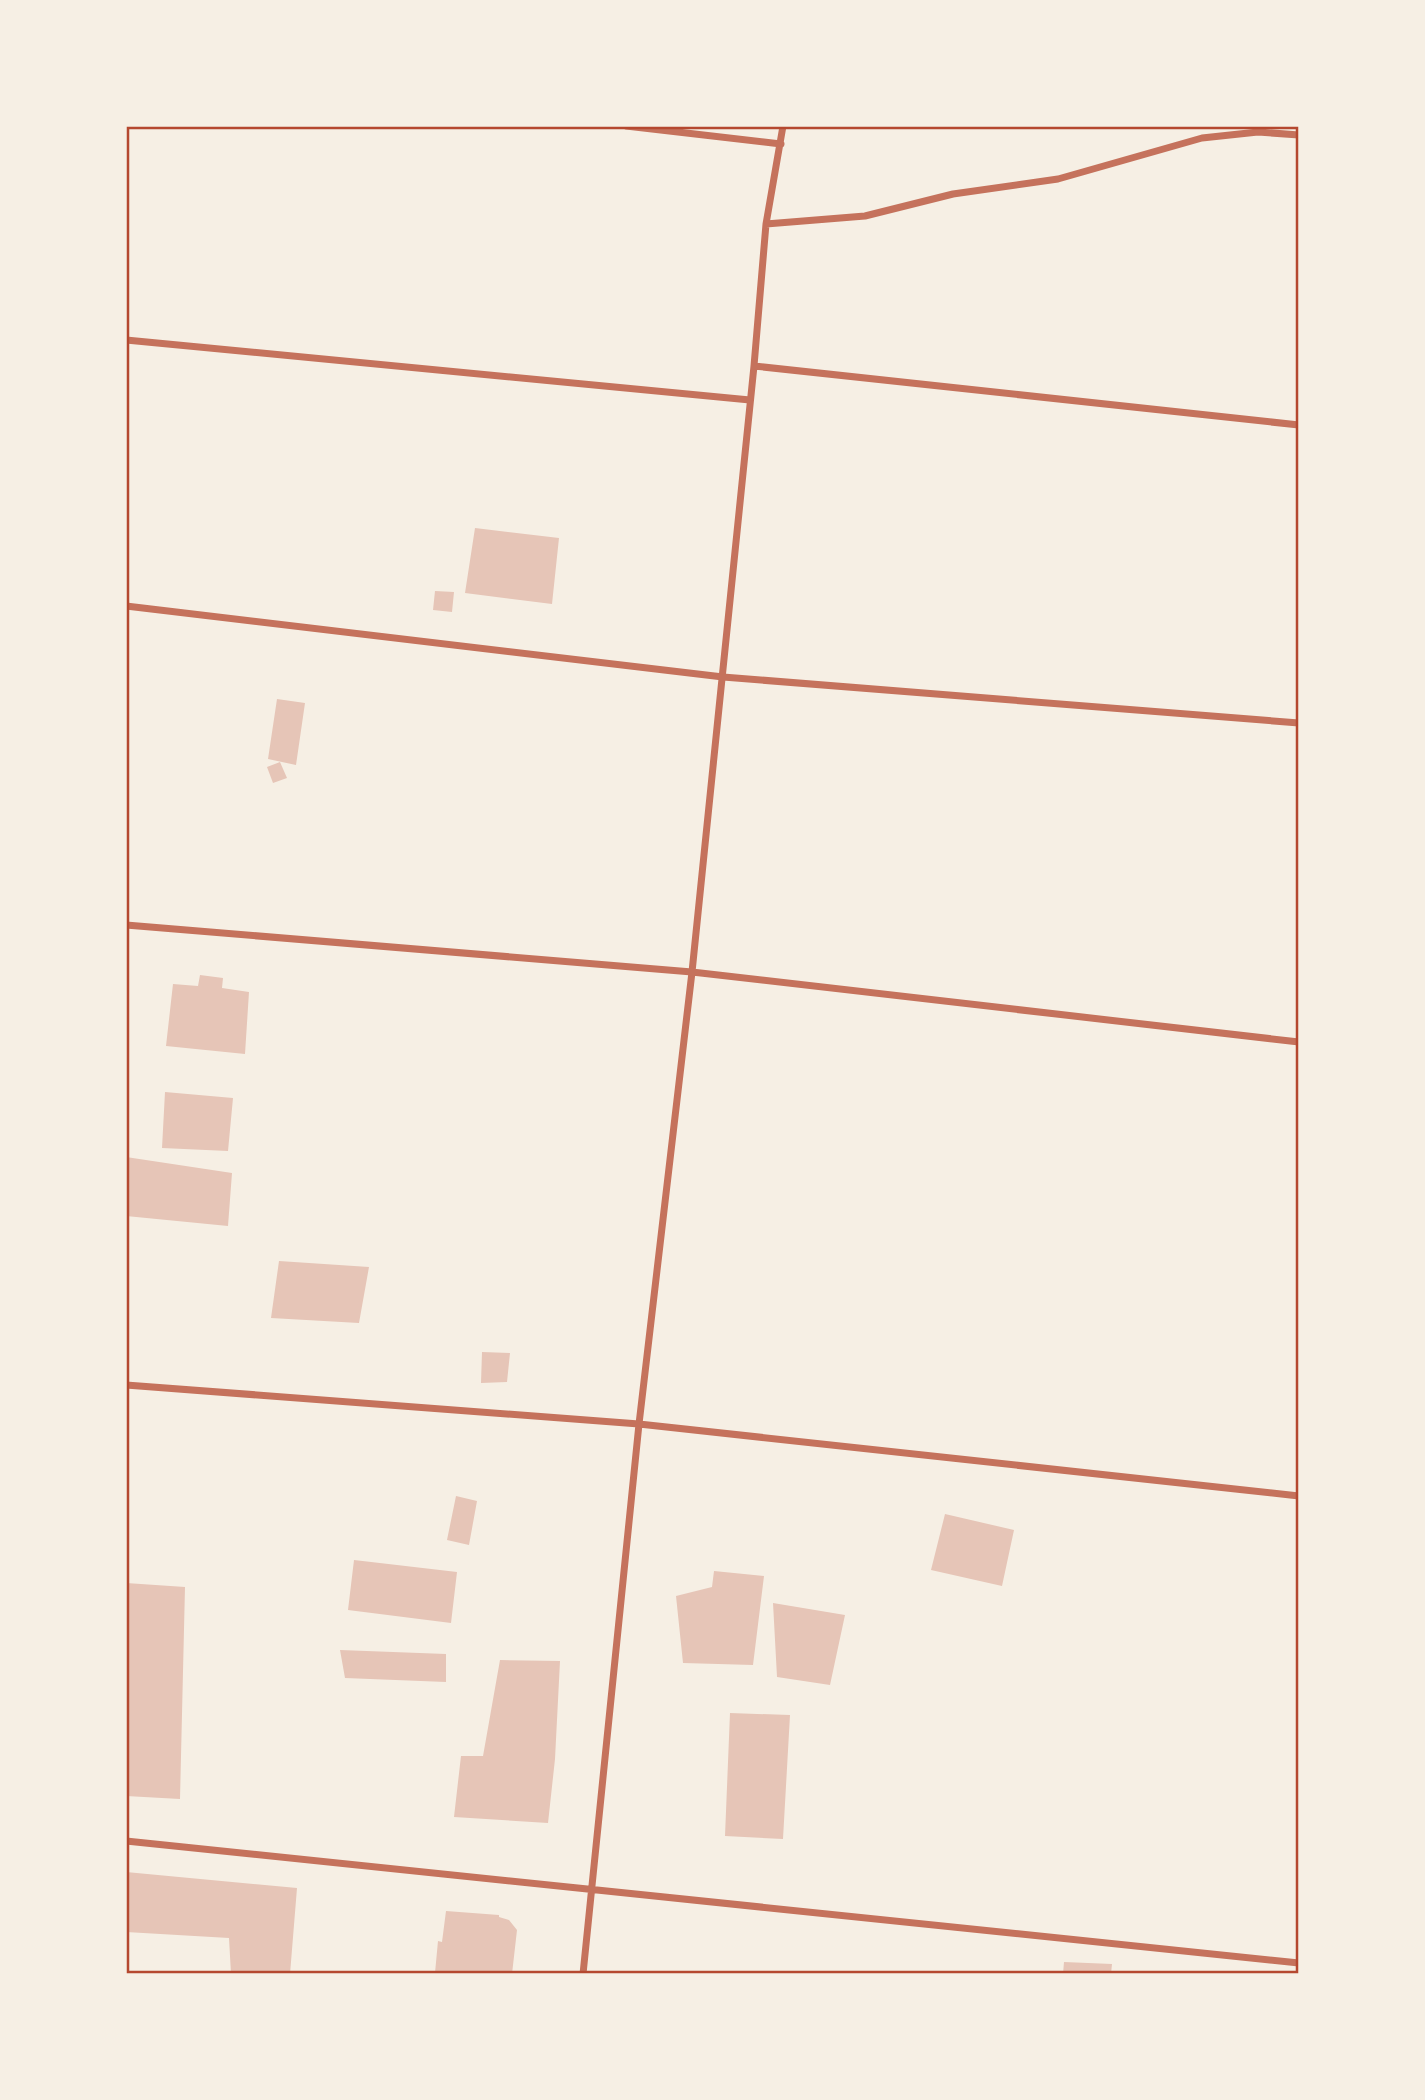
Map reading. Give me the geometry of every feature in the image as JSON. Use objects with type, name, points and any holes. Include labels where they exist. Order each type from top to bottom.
[{"type":"street","points":[[626,126],[781,144]]},
{"type":"street","points":[[583,1974],[639,1424],[692,972],[723,677],[766,224],[783,126]]},
{"type":"street","points":[[766,224],[865,216],[953,194],[1058,178],[1202,138],[1258,132],[1299,135]]},
{"type":"street","points":[[126,340],[750,400]]},
{"type":"street","points":[[754,366],[1299,425]]},
{"type":"street","points":[[126,606],[723,677],[1299,723]]},
{"type":"street","points":[[126,925],[692,972],[1299,1042]]},
{"type":"street","points":[[126,1385],[639,1424],[1299,1496]]},
{"type":"street","points":[[126,1841],[1299,1963]]},
{"type":"building","points":[[475,528],[559,538],[552,604],[465,593]]},
{"type":"building","points":[[435,591],[454,592],[452,612],[433,610]]},
{"type":"building","points":[[277,699],[305,703],[296,765],[268,759]]},
{"type":"building","points":[[280,762],[287,778],[273,783],[267,767]]},
{"type":"building","points":[[200,975],[223,978],[222,988],[249,992],[245,1054],[166,1046],[173,984],[198,986]]},
{"type":"building","points":[[165,1092],[233,1098],[228,1151],[162,1148]]},
{"type":"building","points":[[126,1157],[232,1173],[228,1226],[126,1216]]},
{"type":"building","points":[[279,1261],[369,1267],[359,1323],[271,1318]]},
{"type":"building","points":[[482,1352],[510,1353],[507,1382],[481,1383]]},
{"type":"building","points":[[456,1496],[477,1501],[469,1545],[447,1540]]},
{"type":"building","points":[[945,1514],[1014,1530],[1002,1586],[931,1570]]},
{"type":"building","points":[[354,1560],[457,1572],[451,1623],[348,1610]]},
{"type":"building","points":[[714,1571],[764,1576],[753,1665],[683,1663],[676,1596],[712,1587]]},
{"type":"building","points":[[126,1583],[185,1587],[180,1799],[126,1796]]},
{"type":"building","points":[[773,1603],[845,1615],[830,1685],[777,1677]]},
{"type":"building","points":[[340,1650],[446,1654],[446,1682],[345,1678]]},
{"type":"building","points":[[500,1660],[560,1661],[555,1759],[548,1823],[454,1817],[461,1756],[483,1756]]},
{"type":"building","points":[[730,1713],[790,1715],[783,1839],[725,1836]]},
{"type":"building","points":[[126,1872],[297,1888],[290,1974],[231,1974],[229,1938],[126,1932]]},
{"type":"building","points":[[446,1911],[499,1915],[509,1920],[517,1930],[512,1974],[435,1973],[438,1941],[442,1942]]},
{"type":"building","points":[[1064,1962],[1112,1964],[1111,1974],[1063,1974]]}]
